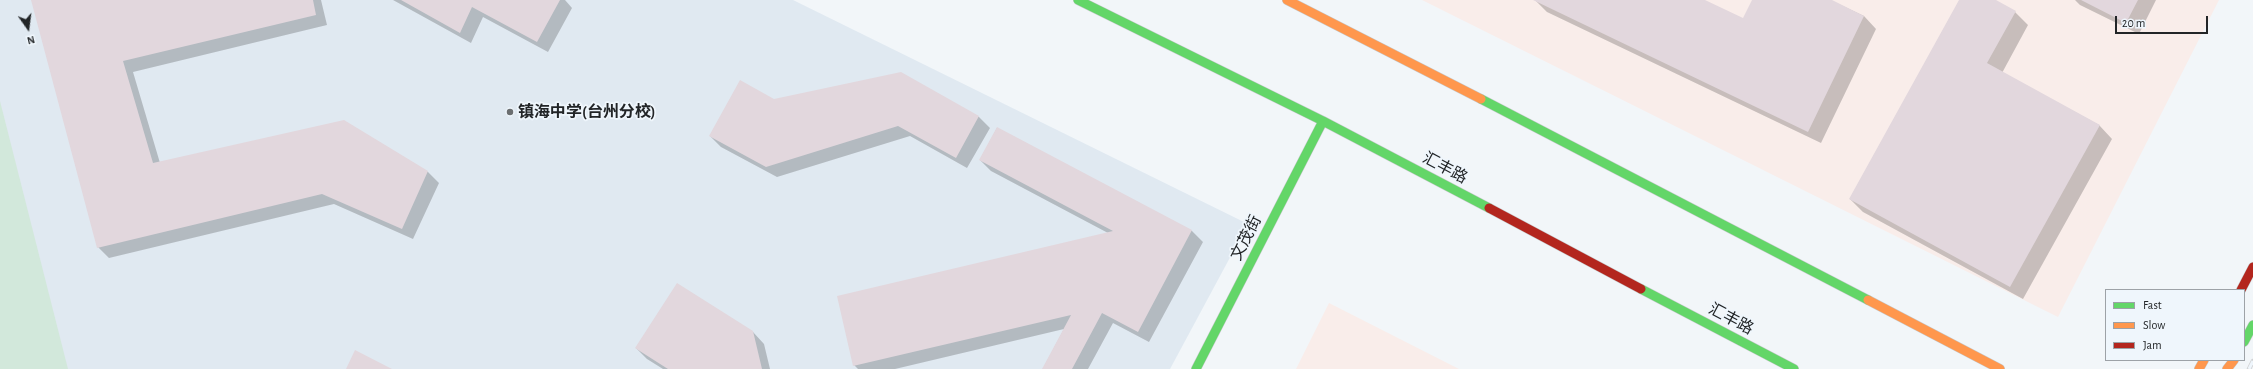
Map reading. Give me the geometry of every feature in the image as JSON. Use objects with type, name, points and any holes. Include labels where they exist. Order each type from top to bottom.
[{"type":"main road","name":"汇丰路","points":[[1078,0],[1323,121],[1794,369]]},
{"type":"main road","points":[[1287,0],[1369,40],[2000,369]]},
{"type":"main road","name":"文茂街","points":[[1196,369],[1323,121]]},
{"type":"main road","points":[[2242,289],[2253,267]]},
{"type":"main road","points":[[2245,340],[2253,325]]},
{"type":"main road","points":[[2226,369],[2234,361]]},
{"type":"shaded area","name":"镇海中学(台州分校)","points":[[0,0],[793,0],[1248,224],[1170,369],[0,369]]},
{"type":"shaded area","points":[[1422,0],[2219,0],[2058,317]]},
{"type":"shaded area","points":[[1329,303],[1459,369],[1296,369]]},
{"type":"green space","points":[[0,101],[68,369],[0,369]]},
{"type":"building","points":[[31,0],[313,0],[316,15],[123,61],[153,163],[344,120],[428,171],[402,229],[322,194],[97,248]]},
{"type":"building","points":[[401,0],[560,0],[537,42],[472,7],[460,33]]},
{"type":"building","points":[[1533,0],[1705,0],[1743,18],[1752,0],[1832,0],[1864,16],[1808,132]]},
{"type":"building","points":[[1959,0],[1996,0],[2016,11],[1987,63],[2100,125],[2010,287],[1849,199]]},
{"type":"building","points":[[2081,0],[2138,0],[2126,23]]},
{"type":"building","points":[[901,72],[979,116],[956,158],[898,126],[766,167],[709,136],[740,80],[774,99]]},
{"type":"building","points":[[997,127],[1192,230],[1138,332],[1102,313],[1072,369],[1042,369],[1071,315],[853,366],[837,296],[1113,231],[979,160]]},
{"type":"building","points":[[677,283],[753,331],[762,369],[668,369],[635,348]]},
{"type":"building","points":[[355,350],[392,369],[346,369]]},
{"type":"railway","points":[[2249,369],[2253,361]]},
{"type":"traffic: fast","points":[[1078,0],[1323,121],[1489,208]]},
{"type":"traffic: fast","points":[[1481,99],[1868,300]]},
{"type":"traffic: fast","points":[[1196,369],[1323,121]]},
{"type":"traffic: fast","points":[[1641,289],[1794,369]]},
{"type":"traffic: fast","points":[[2245,340],[2253,325]]},
{"type":"traffic: slow","points":[[1287,0],[1481,99]]},
{"type":"traffic: slow","points":[[1868,300],[2000,369]]},
{"type":"traffic: slow","points":[[2199,369],[2203,361]]},
{"type":"traffic: slow","points":[[2227,369],[2233,361]]},
{"type":"traffic: jam","points":[[1489,208],[1641,289]]},
{"type":"traffic: jam","points":[[2242,289],[2253,267]]},
{"type":"place","name":"镇海中学(台州分校)","points":[[510,112]]}]
